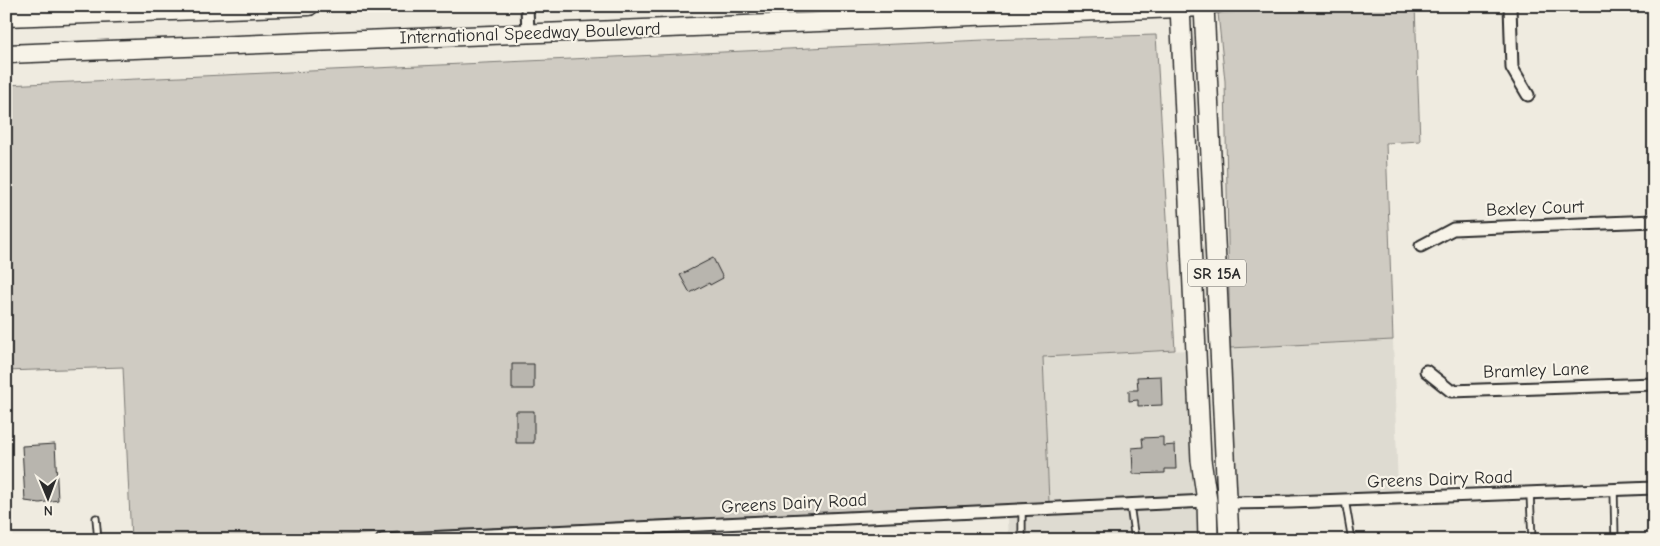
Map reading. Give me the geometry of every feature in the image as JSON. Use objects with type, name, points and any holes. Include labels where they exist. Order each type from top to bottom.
[{"type":"highway","name":"SR 15A","points":[[1204,6],[1229,540]]},
{"type":"highway","name":"SR 15A","points":[[1180,7],[1201,460],[1207,501],[1208,540]]},
{"type":"highway","points":[[1201,460],[1213,485],[1228,503]]},
{"type":"highway","points":[[1207,501],[1210,512],[1224,540]]},
{"type":"main road","points":[[6,17],[309,6]]},
{"type":"main road","points":[[808,22],[939,6]]},
{"type":"main road","name":"International Speedway Boulevard","points":[[6,54],[1204,6]]},
{"type":"street","points":[[527,6],[528,34]]},
{"type":"street","points":[[1204,6],[1219,6]]},
{"type":"street","points":[[1510,6],[1512,68],[1528,95]]},
{"type":"street","name":"Bexley Court","points":[[1421,246],[1453,229],[1654,221]]},
{"type":"street","name":"Bramley Lane","points":[[1426,370],[1451,391],[1654,384]]},
{"type":"street","name":"Greens Dairy Road","points":[[1228,503],[1654,488]]},
{"type":"street","name":"Greens Dairy Road","points":[[382,540],[1207,501]]},
{"type":"lane","points":[[1614,490],[1615,540]]},
{"type":"lane","points":[[1530,493],[1532,540]]},
{"type":"lane","points":[[1345,500],[1352,540]]},
{"type":"lane","points":[[1130,505],[1135,540]]},
{"type":"lane","points":[[1022,510],[1022,540]]},
{"type":"lane","points":[[96,518],[98,540]]},
{"type":"shaded area","points":[[1344,6],[1415,6],[1420,141],[1386,143],[1393,340],[1230,348],[1225,81],[1218,13],[1328,10]]},
{"type":"shaded area","points":[[1156,35],[1175,350],[1043,357],[1049,502],[234,540],[131,540],[123,367],[6,371],[6,85],[984,40]]},
{"type":"shaded area","points":[[1393,340],[1398,491],[1234,496],[1227,348]]},
{"type":"shaded area","points":[[1190,350],[1200,494],[1049,502],[1043,356]]},
{"type":"shaded area","points":[[1201,508],[1202,540],[1009,540],[1008,517]]},
{"type":"building","points":[[713,258],[723,278],[690,293],[680,275]]},
{"type":"building","points":[[512,364],[534,364],[534,389],[512,389]]},
{"type":"building","points":[[1161,376],[1162,405],[1138,406],[1138,400],[1129,401],[1129,390],[1138,390],[1137,377]]},
{"type":"building","points":[[516,411],[534,411],[534,443],[516,443]]},
{"type":"building","points":[[1163,437],[1163,446],[1175,445],[1176,469],[1165,469],[1165,473],[1133,474],[1132,448],[1143,447],[1142,438]]},
{"type":"building","points":[[55,444],[58,500],[40,503],[25,501],[22,446]]}]
